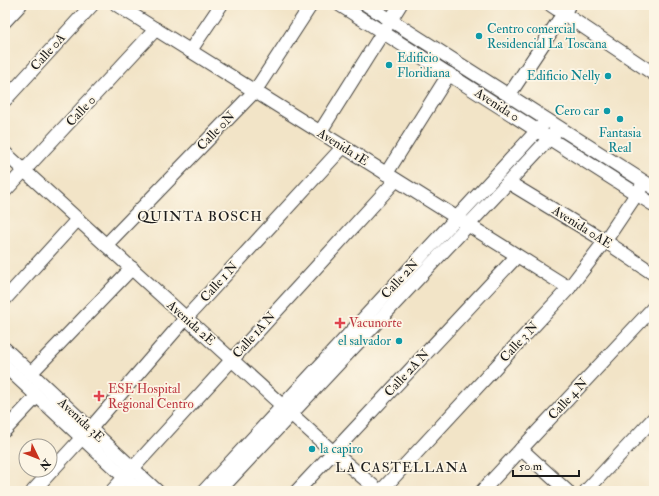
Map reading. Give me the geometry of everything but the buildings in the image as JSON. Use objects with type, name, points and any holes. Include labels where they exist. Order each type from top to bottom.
[{"type":"street","points":[[5,8],[8,5]]},
{"type":"street","points":[[5,21],[20,5]]},
{"type":"street","name":"Calle 0A","points":[[5,100],[92,5]]},
{"type":"street","name":"Avenida 1E","points":[[117,5],[569,288]]},
{"type":"street","points":[[190,51],[221,5]]},
{"type":"street","name":"Calle 0N","points":[[106,245],[255,91],[311,5]]},
{"type":"street","name":"Avenida 0","points":[[340,5],[636,195],[654,205]]},
{"type":"street","name":"Avenida 0","points":[[366,5],[509,95],[649,186]]},
{"type":"street","points":[[320,132],[400,5]]},
{"type":"street","points":[[551,5],[567,9],[654,74]]},
{"type":"street","points":[[509,95],[567,9]]},
{"type":"street","name":"Calle 0","points":[[5,191],[156,29]]},
{"type":"street","name":"Calle 1A N","points":[[112,491],[232,360],[391,177],[449,74]]},
{"type":"street","name":"Calle 2N","points":[[204,491],[287,410],[463,222],[547,120]]},
{"type":"street","name":"Calle 2N","points":[[463,222],[508,182],[559,128]]},
{"type":"street","name":"Calle 1 N","points":[[33,491],[86,434],[186,318],[343,146]]},
{"type":"street","name":"Avenida 2E","points":[[5,153],[333,452],[380,491]]},
{"type":"street","name":"Avenida 0AE","points":[[508,182],[605,241],[654,274]]},
{"type":"street","name":"Calle 3 N","points":[[380,491],[569,288],[605,241],[636,195],[649,186]]},
{"type":"street","points":[[5,298],[78,219]]},
{"type":"street","name":"Calle 2A N","points":[[297,491],[517,256]]},
{"type":"street","points":[[31,373],[132,268]]},
{"type":"street","name":"Calle 4 N","points":[[482,491],[654,307]]},
{"type":"street","name":"Avenida 3E","points":[[5,349],[31,373],[86,434],[128,473],[156,491]]},
{"type":"street","name":"Avenida 3E","points":[[5,366],[37,396],[86,434]]},
{"type":"street","points":[[5,430],[37,396]]},
{"type":"street","name":"Calle 2N","points":[[219,491],[287,410]]},
{"type":"street","points":[[586,491],[654,418]]},
{"type":"street","points":[[521,449],[567,491]]},
{"type":"street","name":"Avenida 3E","points":[[128,473],[139,491]]},
{"type":"place","name":"Centro comercial Residencial La Toscana","points":[[479,36]]},
{"type":"place","name":"Edificio Floridiana","points":[[389,65]]},
{"type":"place","name":"Edificio Nelly","points":[[608,76]]},
{"type":"place","name":"Cero car","points":[[607,111]]},
{"type":"place","name":"Fantasia Real","points":[[620,119]]},
{"type":"place","name":"Vacunorte","points":[[340,323]]},
{"type":"place","name":"el salvador","points":[[399,341]]},
{"type":"place","name":"ESE Hospital Regional Centro","points":[[99,396]]},
{"type":"place","name":"la capiro","points":[[312,449]]},
{"type":"district","name":"QUINTA BOSCH","points":[[200,216]]},
{"type":"district","name":"LA CASTELLANA","points":[[402,467]]}]
